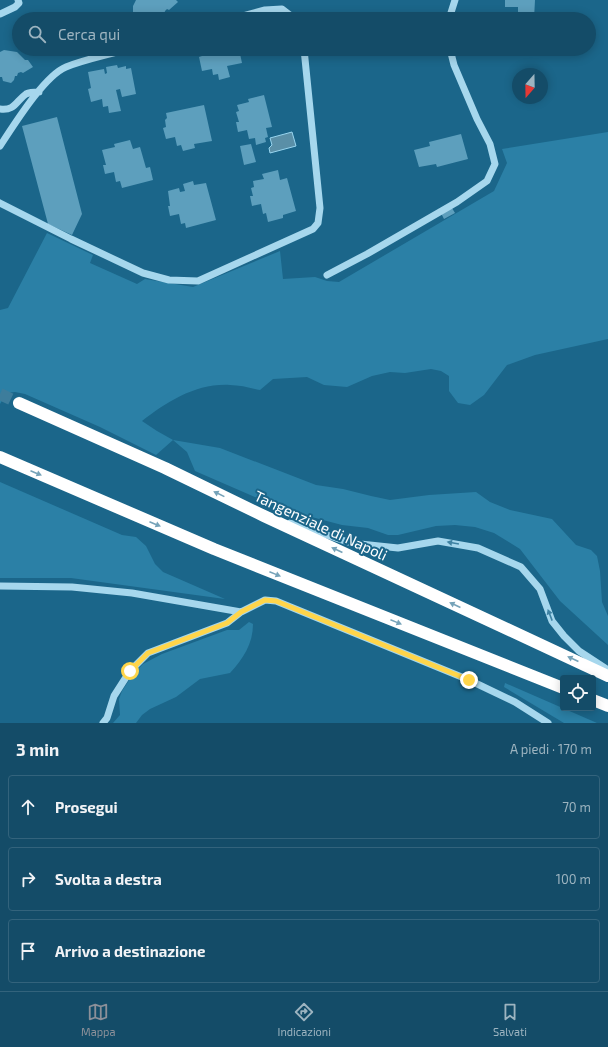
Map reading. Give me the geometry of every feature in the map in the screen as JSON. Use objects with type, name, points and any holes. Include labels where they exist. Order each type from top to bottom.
[{"type":"highway","name":"Tangenziale di Napoli","points":[[19,403],[165,468],[264,516],[608,676]]},
{"type":"highway","points":[[0,458],[214,550],[560,687]]},
{"type":"highway","points":[[596,701],[608,706]]},
{"type":"street","points":[[0,14],[15,8],[19,3],[18,0]]},
{"type":"street","points":[[451,12],[455,0]]},
{"type":"street","points":[[258,12],[282,9],[286,12]]},
{"type":"street","points":[[0,146],[39,92],[54,74],[66,67],[104,56]]},
{"type":"street","points":[[0,203],[143,273],[169,280],[198,281],[313,229],[318,223],[320,208],[305,56]]},
{"type":"street","points":[[327,275],[367,254],[450,206],[487,181],[495,164],[490,144],[477,119],[454,65],[452,56]]},
{"type":"street","points":[[0,109],[7,110],[16,104],[27,93],[39,92]]},
{"type":"street","points":[[264,516],[310,529],[351,543],[398,548],[438,540],[478,548],[521,567],[540,589],[552,621],[564,636],[579,651],[608,670]]},
{"type":"street","points":[[0,586],[72,587],[132,593],[241,612]]},
{"type":"street","points":[[103,723],[107,718],[114,696],[130,671],[148,653],[227,623],[241,612],[265,600],[276,601],[469,680],[515,702],[543,722]]},
{"type":"shaded area","points":[[292,132],[296,146],[270,153],[269,148],[272,145],[270,138]]},
{"type":"shaded area","points":[[608,132],[608,339],[535,355],[507,365],[484,395],[470,405],[458,403],[449,391],[449,376],[441,371],[431,369],[405,373],[390,372],[372,376],[347,387],[324,385],[307,377],[273,379],[260,390],[234,385],[205,387],[183,395],[142,421],[173,440],[156,455],[100,427],[25,394],[15,392],[6,393],[0,404],[0,310],[8,308],[47,233],[93,255],[90,263],[137,284],[145,279],[193,287],[280,251],[283,279],[315,277],[327,281],[339,282],[494,191],[507,163],[502,149]]},
{"type":"shaded area","points":[[173,440],[220,448],[316,485],[343,489],[390,500],[429,495],[476,492],[490,502],[510,510],[552,519],[576,545],[591,550],[597,556],[600,571],[602,602],[608,616],[608,645],[560,601],[520,549],[494,533],[475,527],[455,525],[436,526],[398,535],[388,535],[368,528],[342,525],[285,510],[195,471],[187,452]]},
{"type":"shaded area","points":[[0,482],[122,535],[136,537],[146,546],[155,564],[163,572],[225,599],[71,578],[0,578]]},
{"type":"shaded area","points":[[249,622],[253,624],[253,631],[249,645],[243,657],[230,673],[200,679],[176,697],[150,709],[142,715],[136,723],[113,723],[120,715],[119,699],[122,691],[133,674],[143,664],[162,654],[227,630],[239,630]]},
{"type":"shaded area","points":[[505,683],[560,707],[560,711],[569,711],[597,723],[564,723],[504,687]]},
{"type":"building","points":[[136,0],[176,0],[178,2],[165,12],[133,12],[133,6]]},
{"type":"building","points":[[505,0],[535,0],[534,12],[518,12],[518,7],[505,7]]},
{"type":"building","points":[[4,50],[12,51],[12,56],[21,56],[25,60],[28,60],[33,67],[23,73],[18,73],[11,83],[3,81],[2,77],[0,77],[0,52]]},
{"type":"building","points":[[240,56],[242,63],[227,66],[230,77],[219,80],[218,74],[213,75],[212,69],[202,71],[199,57]]},
{"type":"building","points":[[117,65],[118,68],[126,66],[126,69],[131,68],[136,94],[122,97],[120,89],[116,90],[121,111],[109,113],[108,106],[103,107],[102,99],[91,102],[88,89],[91,88],[88,72],[104,69],[105,74],[107,73],[106,67]]},
{"type":"building","points":[[264,95],[272,127],[266,128],[268,137],[265,138],[266,142],[256,145],[255,138],[249,139],[247,130],[238,132],[236,122],[239,122],[236,112],[239,111],[237,105],[249,102],[248,99]]},
{"type":"building","points":[[204,105],[212,141],[194,144],[195,148],[183,151],[181,145],[177,146],[175,137],[166,139],[163,128],[166,127],[166,113]]},
{"type":"building","points":[[57,117],[82,214],[72,235],[48,224],[22,126]]},
{"type":"building","points":[[461,134],[468,159],[437,167],[436,164],[419,167],[414,150],[430,146],[429,142]]},
{"type":"building","points":[[130,140],[133,149],[140,147],[146,168],[150,167],[153,180],[122,188],[120,181],[116,182],[114,172],[105,174],[103,165],[106,165],[102,150],[115,147],[114,144]]},
{"type":"building","points":[[251,144],[256,162],[244,165],[240,146]]},
{"type":"building","points":[[278,170],[280,180],[287,178],[296,211],[283,215],[283,218],[268,222],[266,213],[263,214],[261,204],[252,206],[250,196],[253,196],[251,188],[254,187],[253,181],[264,179],[262,174]]},
{"type":"building","points":[[193,181],[194,185],[206,183],[216,220],[186,228],[185,223],[181,224],[179,214],[170,216],[168,191],[179,188],[180,192],[185,191],[183,184]]},
{"type":"building","points":[[452,208],[455,213],[444,219],[441,213]]},
{"type":"tunnel","points":[[0,394],[19,403]]},
{"type":"route","points":[[130,671],[148,653],[227,623],[241,612],[265,600],[276,601],[469,680]]}]
